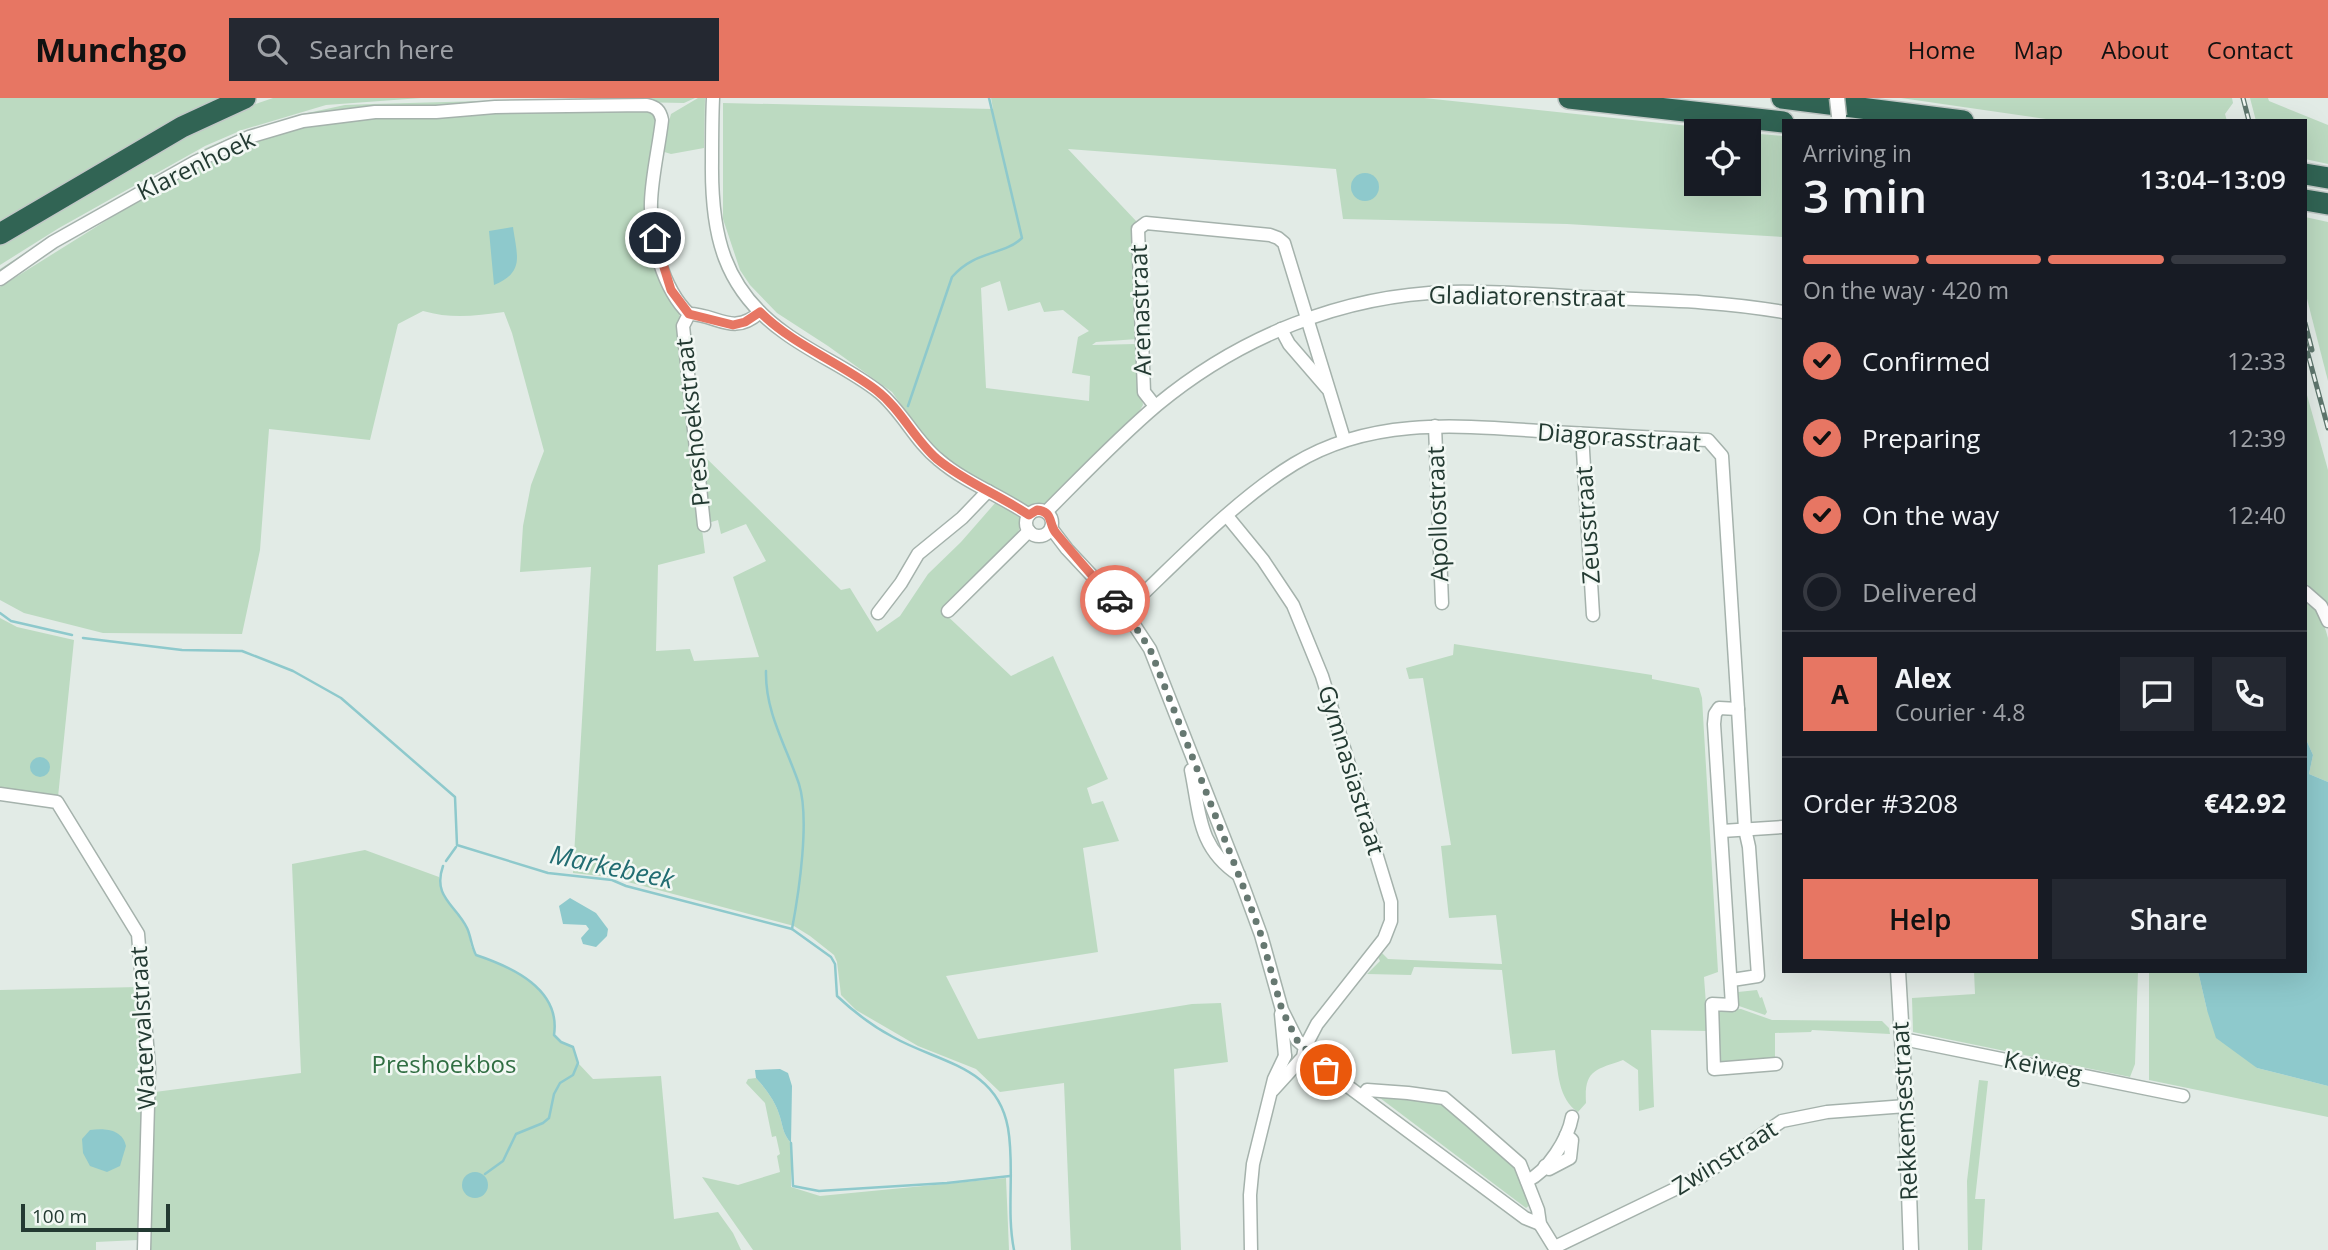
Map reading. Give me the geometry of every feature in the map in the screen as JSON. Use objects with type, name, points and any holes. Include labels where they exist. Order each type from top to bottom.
[{"type":"highway","points":[[0,234],[182,127],[245,98]]},
{"type":"highway","points":[[1569,98],[1782,122]]},
{"type":"highway","points":[[1782,98],[1947,119]]},
{"type":"highway","points":[[2307,174],[2328,177]]},
{"type":"highway","points":[[2307,200],[2328,204]]},
{"type":"street","points":[[713,98],[712,203],[718,240],[732,276],[760,312],[786,334],[880,393],[938,459],[1029,515]]},
{"type":"street","points":[[1837,98],[1839,118]]},
{"type":"street","name":"Klarenhoek","points":[[0,279],[62,237],[195,162],[249,137],[303,121],[375,112],[647,105],[654,106],[661,113],[662,120],[651,200],[655,238],[671,290],[689,314]]},
{"type":"street","name":"Arenastraat","points":[[1156,406],[1144,392],[1137,232],[1143,225],[1230,231],[1278,238],[1284,243],[1308,318]]},
{"type":"street","name":"Gladiatorenstraat","points":[[1046,512],[1156,406],[1208,369],[1281,329],[1308,318],[1361,303],[1446,292],[1664,301],[1742,306],[1782,312]]},
{"type":"street","name":"Preshoekstraat","points":[[704,524],[684,320],[689,314],[733,325],[745,322],[760,312]]},
{"type":"street","points":[[1308,318],[1344,439]]},
{"type":"street","points":[[1281,329],[1289,344],[1330,391]]},
{"type":"street","name":"Diagorasstraat","points":[[1125,611],[1255,492],[1295,463],[1344,439],[1410,426],[1435,426],[1708,440],[1721,456],[1745,830],[1749,847],[1758,976],[1732,980]]},
{"type":"street","name":"Apollostraat","points":[[1435,426],[1442,603]]},
{"type":"street","name":"Zeusstraat","points":[[1582,434],[1593,615]]},
{"type":"street","points":[[878,612],[901,583],[918,554],[962,518],[988,491]]},
{"type":"street","points":[[1037,510],[1046,512],[1051,519],[1047,531],[1035,536],[1026,523],[1029,515],[1037,510]]},
{"type":"street","name":"Gymnasiastraat","points":[[1227,516],[1264,560],[1293,605],[1322,676],[1391,902],[1391,921],[1384,939],[1317,1024],[1305,1031],[1296,1049]]},
{"type":"street","points":[[948,611],[1029,531]]},
{"type":"street","points":[[1047,531],[1059,547],[1067,549],[1125,611],[1150,649],[1261,935],[1296,1049],[1525,1218],[1540,1224]]},
{"type":"street","points":[[2307,594],[2321,606],[2328,621]]},
{"type":"street","points":[[1738,709],[1719,708],[1715,714],[1732,1005],[1712,1004],[1714,1069],[1776,1064]]},
{"type":"street","name":"Watervalstraat","points":[[0,794],[57,802],[138,934],[149,1068],[144,1250]]},
{"type":"street","points":[[1722,831],[1782,827]]},
{"type":"street","name":"Rekkemsestraat","points":[[1898,973],[1911,1250]]},
{"type":"street","name":"Keiweg","points":[[1903,1039],[2183,1096]]},
{"type":"street","points":[[1251,1250],[1250,1195],[1258,1138],[1274,1079],[1296,1049]]},
{"type":"street","points":[[1363,1096],[1367,1090],[1380,1090],[1444,1098],[1520,1164],[1538,1210],[1540,1224],[1556,1249]]},
{"type":"street","name":"Zwinstraat","points":[[1556,1249],[1702,1177],[1782,1121],[1827,1112],[1906,1107]]},
{"type":"street","points":[[1527,1181],[1545,1166],[1566,1135],[1572,1117]]},
{"type":"green space","points":[[0,98],[232,98],[0,228]]},
{"type":"green space","points":[[273,98],[421,98],[326,105],[242,130],[205,146],[59,228],[0,265],[0,245],[197,130]]},
{"type":"green space","points":[[695,98],[684,103],[441,107],[275,125],[0,276],[0,269],[51,236],[206,148],[298,115],[345,105]]},
{"type":"green space","points":[[698,98],[705,98],[704,148],[671,154],[661,151],[671,114]]},
{"type":"green space","points":[[991,98],[1424,98],[1684,126],[1684,196],[1761,196],[1761,134],[1782,136],[1782,237],[1567,224],[1343,219],[1336,169],[1068,149],[1137,222],[1134,224],[1137,339],[1096,342],[1092,345],[1136,344],[1143,405],[1135,418],[1048,503],[1031,508],[965,473],[935,452],[892,392],[777,313],[750,285],[740,270],[723,219],[723,103],[993,109]],"holes":[[[1000,281],[1008,311],[1040,302],[1044,312],[1063,310],[1089,331],[1078,337],[1072,373],[1090,376],[1089,401],[986,388],[981,288]]]},
{"type":"green space","points":[[1901,98],[2232,98],[2233,103],[2225,114],[2226,119],[2046,119]]},
{"type":"green space","points":[[2250,98],[2268,98],[2269,101],[2328,125],[2328,164],[2307,159],[2307,119],[2255,119]]},
{"type":"green space","points":[[651,111],[657,118],[646,207],[680,317],[689,427],[705,553],[658,565],[656,651],[690,649],[694,661],[759,657],[733,577],[766,561],[746,524],[721,534],[718,520],[708,523],[700,452],[841,590],[850,588],[877,632],[900,616],[928,574],[996,502],[1020,518],[1022,523],[1018,532],[941,610],[1011,676],[1053,656],[1108,779],[1087,788],[1092,804],[1103,801],[1119,841],[1083,848],[1098,952],[946,976],[978,1039],[1192,1004],[1221,1003],[1228,1062],[1174,1069],[1181,1250],[1071,1250],[1064,1083],[1000,1092],[976,1069],[918,1046],[856,1010],[841,995],[834,955],[794,926],[609,877],[573,873],[591,567],[520,572],[523,526],[531,485],[544,451],[504,312],[453,316],[423,311],[398,324],[370,440],[269,429],[260,550],[242,634],[103,633],[24,613],[0,600],[0,287],[163,185],[279,131],[374,115]]},
{"type":"green space","points":[[2307,217],[2328,222],[2328,381],[2307,299]]},
{"type":"green space","points":[[2307,395],[2328,470],[2328,608],[2323,599],[2307,587]]},
{"type":"green space","points":[[2307,599],[2319,608],[2328,638],[2328,782],[2309,774],[2313,755],[2307,742]]},
{"type":"green space","points":[[0,618],[17,627],[74,640],[58,797],[0,791]]},
{"type":"green space","points":[[1454,644],[1652,675],[1652,679],[1699,688],[1702,698],[1718,972],[1704,977],[1708,1031],[1651,1030],[1654,1107],[1639,1111],[1638,1070],[1623,1060],[1593,1073],[1587,1084],[1586,1103],[1578,1112],[1566,1100],[1563,1092],[1555,1050],[1512,1054],[1502,970],[1414,967],[1411,975],[1367,974],[1380,961],[1377,955],[1382,953],[1388,959],[1502,964],[1496,915],[1449,918],[1441,846],[1451,845],[1423,678],[1409,679],[1406,668],[1453,655]]},
{"type":"green space","name":"Preshoekbos","points":[[365,850],[439,877],[444,897],[468,928],[475,955],[504,966],[542,993],[550,1005],[554,1019],[554,1035],[561,1042],[573,1047],[578,1063],[593,1079],[661,1076],[674,1219],[718,1212],[741,1250],[150,1250],[155,1092],[301,1073],[292,864]]},
{"type":"green space","points":[[1974,973],[2138,973],[2135,1064],[2130,1077],[1913,1032],[1912,998],[1975,994]]},
{"type":"green space","points":[[2149,973],[2198,973],[2207,1010],[2257,1068],[2328,1086],[2328,1117],[2149,1080]]},
{"type":"green space","points":[[139,987],[145,1104],[138,1240],[96,1242],[96,1250],[0,1250],[0,990]]},
{"type":"green space","points":[[1757,990],[1767,1012],[1765,1015],[1739,1006],[1738,992]]},
{"type":"green space","points":[[1741,1009],[1772,1020],[1882,1021],[1889,1028],[1890,1034],[1812,1030],[1775,1033],[1775,1058],[1721,1063],[1718,1060],[1717,1014],[1720,1011]]},
{"type":"green space","points":[[756,1078],[773,1101],[791,1143],[791,1187],[820,1196],[1006,1178],[1009,1250],[753,1250],[702,1177],[738,1185],[780,1172],[777,1156],[780,1154],[776,1136],[772,1137],[765,1103],[746,1083],[748,1079]]},
{"type":"green space","points":[[1979,1080],[1988,1081],[1975,1199],[1985,1199],[1982,1250],[1968,1250],[1967,1181]]},
{"type":"green space","points":[[1385,1094],[1435,1101],[1456,1114],[1517,1165],[1531,1204],[1526,1208],[1380,1098]]},
{"type":"water","points":[[1365,173],[1375,177],[1379,187],[1375,197],[1365,201],[1355,197],[1351,187],[1355,177]]},
{"type":"water","points":[[513,227],[517,255],[515,269],[511,275],[494,285],[489,231]]},
{"type":"water","points":[[2307,742],[2313,755],[2309,774],[2328,782],[2328,1086],[2257,1068],[2216,1038],[2198,973],[2307,973]]},
{"type":"water","points":[[40,757],[47,760],[50,767],[47,774],[40,777],[33,774],[30,767],[33,760]]},
{"type":"water","points":[[570,898],[596,913],[608,929],[607,936],[596,947],[583,944],[581,938],[589,929],[586,925],[563,924],[559,906]]},
{"type":"water","points":[[780,1069],[788,1073],[792,1086],[791,1143],[773,1101],[756,1078],[755,1070]]},
{"type":"water","points":[[90,1130],[107,1130],[121,1136],[126,1146],[120,1166],[107,1172],[90,1166],[83,1153],[82,1139]]},
{"type":"water","points":[[475,1172],[484,1176],[488,1185],[484,1194],[475,1198],[466,1194],[462,1185],[466,1176]]},
{"type":"waterway","points":[[908,406],[952,277],[970,262],[1006,248],[1022,238],[989,98]]},
{"type":"waterway","name":"Markebeek","points":[[0,613],[11,621],[72,635]]},
{"type":"waterway","name":"Markebeek","points":[[83,638],[182,650],[242,651],[293,671],[341,698],[455,797],[457,845],[548,873],[612,880],[626,886],[792,929],[831,957],[835,964],[837,996],[857,1013],[893,1037],[964,1069],[992,1091],[1002,1107],[1008,1128],[1014,1250]]},
{"type":"waterway","points":[[766,671],[769,701],[799,784],[804,816],[798,896],[792,929]]},
{"type":"waterway","points":[[446,861],[456,847]]},
{"type":"waterway","points":[[443,866],[440,877],[443,893],[467,928],[476,955],[518,973],[542,993],[550,1005],[554,1019],[554,1035],[561,1042],[573,1047],[578,1063],[573,1075],[560,1083],[554,1094],[549,1118],[516,1134],[503,1161],[485,1174]]},
{"type":"waterway","points":[[791,1143],[793,1186],[819,1191],[1010,1176]]},
{"type":"railway","points":[[2243,98],[2248,119]]},
{"type":"railway","points":[[2307,331],[2312,350]]},
{"type":"railway","points":[[2307,350],[2328,428]]},
{"type":"way so far","points":[[1115,600],[1150,649],[1261,935],[1282,1010],[1297,1040],[1302,1042],[1305,1049],[1326,1070]]},
{"type":"route","points":[[655,238],[671,290],[678,303],[689,314],[733,325],[745,322],[760,312],[786,334],[850,372],[880,393],[930,452],[950,469],[1029,515],[1037,510],[1046,512],[1051,519],[1051,528],[1067,549],[1115,600]]}]
